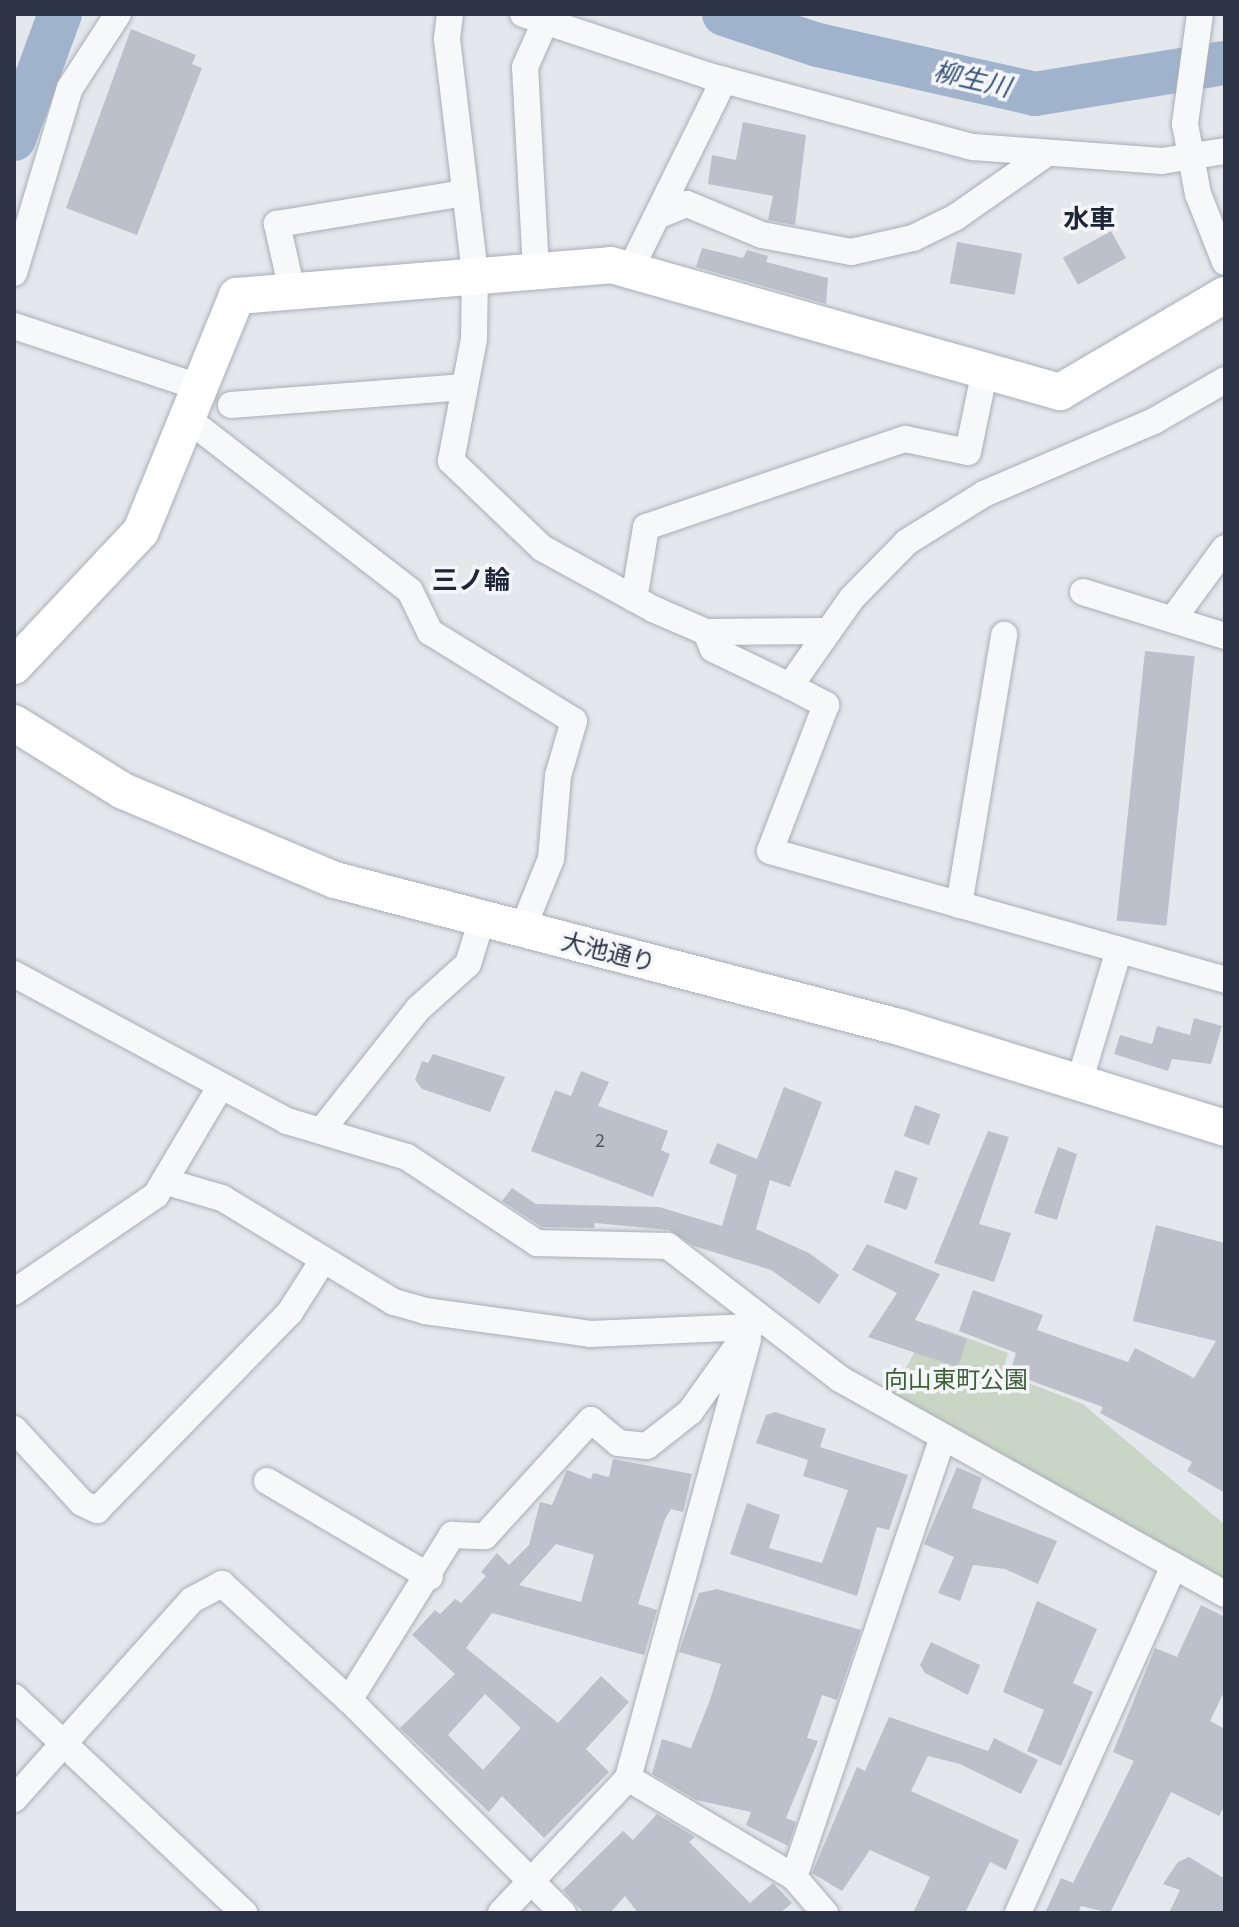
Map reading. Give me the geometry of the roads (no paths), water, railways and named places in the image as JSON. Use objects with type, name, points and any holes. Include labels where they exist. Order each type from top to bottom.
[{"type":"street","points":[[14,273],[65,101],[118,14]]},
{"type":"street","points":[[450,14],[447,39],[475,274],[474,339],[451,461],[542,548],[634,599],[706,632],[823,631]]},
{"type":"street","points":[[536,270],[525,67],[534,18],[724,80],[973,147],[1046,154],[1189,155],[1225,151]]},
{"type":"street","points":[[1199,19],[1185,124],[1189,155],[1225,262]]},
{"type":"street","points":[[630,270],[724,80]]},
{"type":"street","points":[[657,216],[687,204],[762,235],[851,252],[913,238],[956,217],[1046,154]]},
{"type":"street","points":[[292,291],[277,224],[465,193]]},
{"type":"street","points":[[14,666],[141,531],[208,393],[237,296],[611,265],[1060,392],[1225,295]]},
{"type":"street","points":[[14,326],[208,393],[464,387]]},
{"type":"street","points":[[634,599],[646,527],[905,439],[968,452],[985,370]]},
{"type":"street","points":[[790,686],[823,631],[907,542],[984,494],[1154,421],[1225,380]]},
{"type":"street","points":[[208,393],[226,445],[410,591],[430,632],[574,721],[558,776],[551,859],[522,930]]},
{"type":"street","points":[[208,393],[226,445]]},
{"type":"street","points":[[1173,619],[1225,548]]},
{"type":"street","points":[[1083,592],[1225,636]]},
{"type":"street","points":[[706,632],[713,649],[826,705],[770,851],[1225,980]]},
{"type":"street","points":[[959,905],[1004,635]]},
{"type":"street","name":"大池通り","points":[[14,723],[123,791],[223,838],[335,880],[899,1027],[1225,1128]]},
{"type":"street","points":[[321,1131],[418,1009],[468,964],[482,919]]},
{"type":"street","points":[[1079,1083],[1119,950]]},
{"type":"street","points":[[15,975],[219,1089],[321,1131],[407,1157],[537,1243],[668,1246],[761,1326],[840,1379],[1225,1594]]},
{"type":"street","points":[[14,1292],[167,1182],[219,1089]]},
{"type":"street","points":[[167,1182],[222,1198],[322,1262],[394,1302],[590,1334],[761,1326]]},
{"type":"street","points":[[14,1429],[82,1503],[97,1510],[290,1312],[322,1262]]},
{"type":"street","points":[[349,1700],[430,1577],[452,1535],[485,1536],[591,1420],[633,1447],[670,1430],[690,1412],[761,1326]]},
{"type":"street","points":[[501,1913],[628,1778],[761,1326]]},
{"type":"street","points":[[794,1877],[943,1438]]},
{"type":"street","points":[[267,1481],[430,1577]]},
{"type":"street","points":[[1018,1913],[1174,1566]]},
{"type":"street","points":[[14,1799],[61,1741],[192,1600],[222,1584],[349,1700],[533,1879],[563,1913]]},
{"type":"street","points":[[14,1697],[244,1913]]},
{"type":"street","points":[[628,1778],[794,1877],[825,1913]]},
{"type":"waterway","points":[[14,139],[60,14]]},
{"type":"waterway","name":"柳生川","points":[[724,14],[818,45],[1035,94],[1225,63]]},
{"type":"district","name":"水車","points":[[1089,220]]},
{"type":"district","name":"三ノ輪","points":[[471,581]]},
{"type":"park label","name":"向山東町公園","points":[[956,1381]]}]
